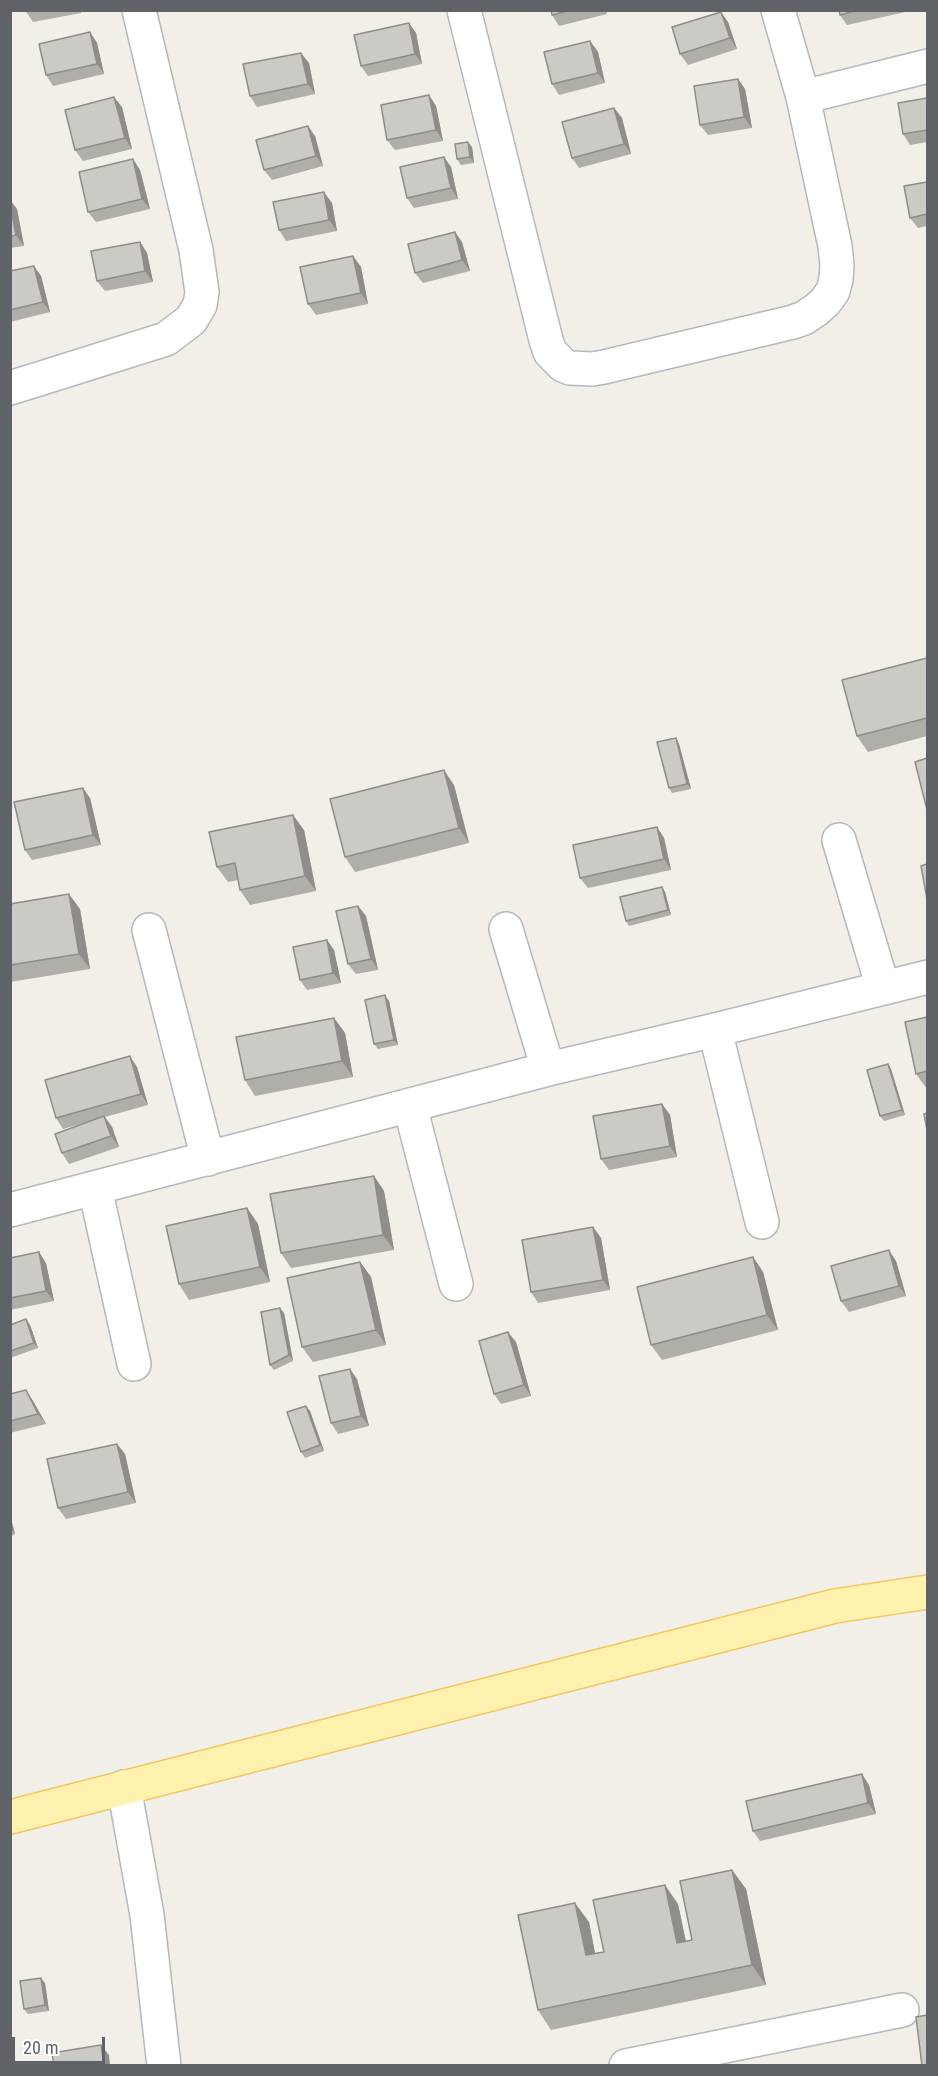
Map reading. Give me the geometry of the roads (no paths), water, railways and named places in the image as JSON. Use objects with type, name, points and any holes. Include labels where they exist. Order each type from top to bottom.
[{"type":"main road","points":[[835,1606],[927,1570]]},
{"type":"main road","points":[[10,1816],[835,1606],[927,1592]]},
{"type":"street","points":[[10,388],[166,339],[191,320],[200,305],[201,284],[196,250],[139,10]]},
{"type":"street","points":[[464,10],[546,340],[550,352],[563,365],[570,368],[604,368],[793,322],[804,318],[825,302],[832,291],[837,265],[835,246],[803,97],[778,10]]},
{"type":"street","points":[[803,97],[927,66]]},
{"type":"street","points":[[839,840],[883,988]]},
{"type":"street","points":[[506,929],[548,1069]]},
{"type":"street","points":[[149,930],[208,1159]]},
{"type":"street","points":[[10,1210],[548,1069],[927,977]]},
{"type":"street","points":[[715,1030],[762,1222]]},
{"type":"street","points":[[410,1106],[456,1284]]},
{"type":"street","points":[[95,1188],[134,1364]]},
{"type":"street","points":[[124,1787],[147,1916],[164,2066]]},
{"type":"street","points":[[626,2066],[902,2010]]}]
